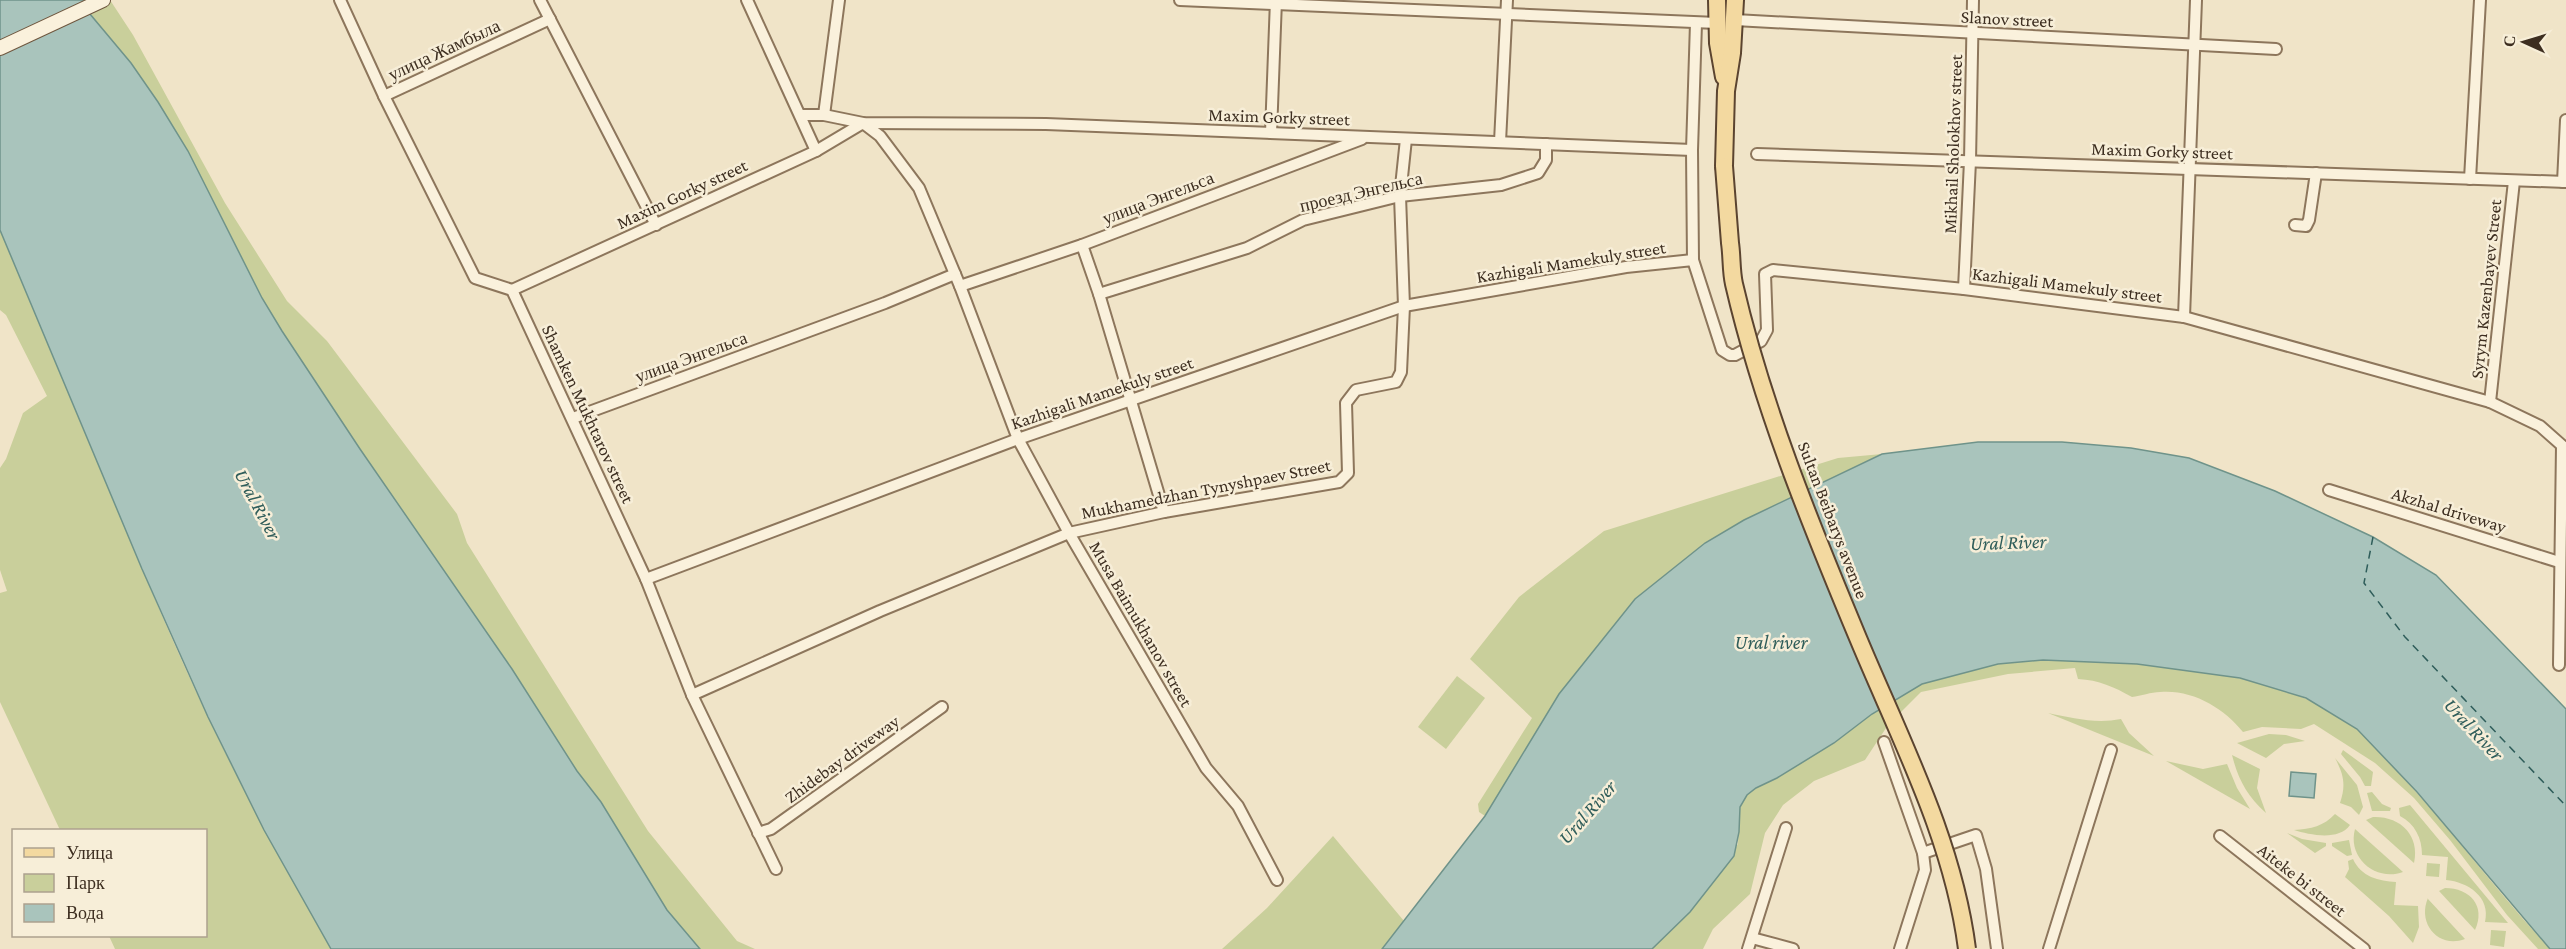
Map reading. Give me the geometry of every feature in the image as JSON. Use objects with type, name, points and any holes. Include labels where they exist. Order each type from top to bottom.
[{"type":"main road","points":[[0,48],[103,0]]},
{"type":"main road","name":"Sultan Beibarys avenue","points":[[1717,0],[1718,43],[1726,91]]},
{"type":"main road","name":"Sultan Beibarys avenue","points":[[1736,0],[1726,91],[1724,166],[1734,282],[1761,377],[1794,479],[1858,638],[1919,778],[1946,855],[1964,926],[1967,949]]},
{"type":"street","points":[[340,0],[384,96],[474,278],[512,290]]},
{"type":"street","points":[[540,0],[656,225]]},
{"type":"street","points":[[747,0],[816,151]]},
{"type":"street","points":[[824,116],[839,0]]},
{"type":"street","points":[[1180,0],[1717,23]]},
{"type":"street","points":[[1500,142],[1507,0]]},
{"type":"street","name":"Mikhail Sholokhov street","points":[[1964,289],[1970,161],[1973,0]]},
{"type":"street","points":[[2184,317],[2196,0]]},
{"type":"street","name":"Syrym Kazenbayev Street","points":[[2470,179],[2480,0]]},
{"type":"street","points":[[1270,133],[1276,3]]},
{"type":"street","name":"улица Жамбыла","points":[[384,96],[550,19]]},
{"type":"street","name":"Slanov street","points":[[1735,20],[2276,49]]},
{"type":"street","points":[[1693,260],[1692,150],[1696,23]]},
{"type":"street","name":"Maxim Gorky street","points":[[801,115],[824,116],[863,123],[1046,124],[1692,150]]},
{"type":"street","points":[[2564,182],[2566,120]]},
{"type":"street","name":"Maxim Gorky street","points":[[512,290],[816,151],[863,123]]},
{"type":"street","name":"Musa Baimukhanov street","points":[[863,123],[880,136],[919,188],[960,286],[1018,439],[1069,533],[1206,768],[1238,806],[1277,880]]},
{"type":"street","name":"улица Энгельса","points":[[960,286],[1082,245],[1367,137]]},
{"type":"street","name":"Mukhamedzhan Tynyshpaev Street","points":[[692,695],[880,611],[1069,533],[1164,512],[1338,482],[1348,473],[1346,403],[1356,390],[1396,382],[1401,372],[1404,306],[1400,196],[1406,139]]},
{"type":"street","name":"проезд Энгельса","points":[[1099,294],[1247,248],[1303,220],[1400,196],[1502,185],[1538,173],[1546,160],[1546,144]]},
{"type":"street","name":"Maxim Gorky street","points":[[1757,154],[2564,182]]},
{"type":"street","points":[[2295,225],[2306,226],[2309,220],[2316,173]]},
{"type":"street","name":"Syrym Kazenbayev Street","points":[[2490,402],[2514,181]]},
{"type":"street","points":[[1082,245],[1099,294],[1164,512]]},
{"type":"street","name":"Kazhigali Mamekuly street","points":[[646,579],[1018,439],[1404,306],[1626,267],[1693,260],[1722,350],[1730,355],[1735,355],[1761,341],[1767,330],[1765,274],[1773,270],[1964,289],[2184,317],[2490,402],[2532,420],[2564,447]]},
{"type":"street","name":"улица Энгельса","points":[[573,418],[874,307],[955,274]]},
{"type":"street","name":"Shamken Mukhtarov street","points":[[512,290],[646,579],[692,695],[776,869]]},
{"type":"street","points":[[2559,665],[2559,562],[2564,447]]},
{"type":"street","name":"Akzhal driveway","points":[[2329,490],[2559,562]]},
{"type":"street","name":"Zhidebay driveway","points":[[758,833],[771,829],[942,707]]},
{"type":"street","points":[[1884,742],[1923,853],[1925,870],[1900,949]]},
{"type":"street","points":[[2049,949],[2111,750]]},
{"type":"street","points":[[1786,828],[1750,944],[1793,949]]},
{"type":"street","points":[[1923,853],[1976,835],[1986,869],[1996,949]]},
{"type":"street","name":"Aiteke bi street","points":[[2220,836],[2364,949]]},
{"type":"green space","points":[[83,0],[110,0],[133,35],[225,203],[287,301],[327,341],[457,514],[467,543],[648,831],[737,941],[755,949],[700,949],[667,910],[601,802],[577,771],[512,669],[360,449],[282,331],[262,298],[188,151],[158,102],[90,14]]},
{"type":"green space","points":[[0,230],[180,657],[222,747],[331,949],[115,949],[109,937],[207,937],[207,829],[60,829],[0,702],[0,593],[7,591],[0,570],[0,468],[6,459],[23,413],[47,396],[6,315],[0,310]]},
{"type":"green space","points":[[1882,454],[1744,520],[1705,543],[1635,599],[1559,694],[1485,816],[1479,812],[1478,804],[1532,718],[1470,659],[1519,597],[1604,531],[1838,458]]},
{"type":"green space","points":[[2043,660],[2164,666],[2208,672],[2251,681],[2291,693],[2328,709],[2358,730],[2372,744],[2435,813],[2550,949],[2538,949],[2507,915],[2450,840],[2414,798],[2375,763],[2314,724],[2301,729],[2262,727],[2243,732],[2227,715],[2195,697],[2172,692],[2157,692],[2132,697],[2106,685],[2078,679],[2075,668],[2008,674],[1921,692],[1888,725],[1865,760],[1814,781],[1783,805],[1765,833],[1750,894],[1713,929],[1703,949],[1652,949],[1690,912],[1738,844],[1740,807],[1747,795],[1756,788],[1777,778],[1834,743],[1872,714],[1922,684],[1998,664]]},
{"type":"green space","points":[[1457,676],[1485,698],[1446,749],[1418,727]]},
{"type":"green space","points":[[2048,713],[2093,721],[2121,719],[2129,733],[2154,756]]},
{"type":"green space","points":[[2269,734],[2286,735],[2305,741],[2284,744],[2266,758],[2237,743]]},
{"type":"green space","points":[[2343,750],[2373,772],[2371,786],[2365,786],[2341,754]]},
{"type":"green space","points":[[2232,755],[2260,769],[2257,788],[2266,813],[2244,787]]},
{"type":"green space","points":[[2335,758],[2357,785],[2363,807],[2359,815],[2351,807],[2340,803],[2343,780]]},
{"type":"green space","points":[[2166,761],[2203,769],[2227,764],[2237,788],[2250,809]]},
{"type":"green space","points":[[2372,792],[2382,804],[2391,808],[2390,811],[2372,811],[2367,793]]},
{"type":"green space","points":[[2410,805],[2508,923],[2485,922],[2485,905],[2476,892],[2462,884],[2446,880],[2448,857],[2422,855],[2417,832],[2400,816],[2399,808]]},
{"type":"green space","points":[[2335,814],[2350,825],[2339,833],[2316,835],[2294,830],[2317,826]]},
{"type":"green space","points":[[2373,817],[2392,820],[2406,829],[2414,844],[2414,863],[2366,820]]},
{"type":"green space","points":[[2355,829],[2403,872],[2383,874],[2366,865],[2355,849]]},
{"type":"green space","points":[[2287,833],[2302,839],[2326,843],[2326,846],[2315,853]]},
{"type":"green space","points":[[1333,836],[1404,921],[1382,949],[1222,949],[1267,908]]},
{"type":"green space","points":[[2349,840],[2352,855],[2347,856],[2332,846],[2332,843]]},
{"type":"green space","points":[[2353,859],[2361,870],[2371,877],[2396,882],[2394,905],[2418,906],[2419,927],[2413,943],[2389,916],[2345,877],[2349,869],[2348,861]]},
{"type":"green space","points":[[2427,863],[2440,864],[2439,877],[2426,876]]},
{"type":"green space","points":[[2445,888],[2462,891],[2474,900],[2478,913],[2475,930],[2439,891]]},
{"type":"green space","points":[[2428,898],[2465,939],[2446,940],[2432,932],[2425,916]]},
{"type":"green space","points":[[2491,930],[2506,931],[2504,947],[2490,945]]},
{"type":"water","name":"Ural river","points":[[0,0],[83,0],[90,14],[131,63],[188,151],[262,298],[282,331],[360,449],[512,669],[577,771],[601,802],[667,910],[700,949],[331,949],[264,830],[208,717],[142,569],[0,230]]},
{"type":"water","name":"Ural river","points":[[1978,442],[2062,442],[2131,448],[2189,458],[2275,491],[2373,537],[2436,575],[2566,709],[2566,949],[2550,949],[2417,792],[2357,729],[2306,698],[2240,678],[2137,664],[2043,660],[1998,664],[1922,684],[1872,714],[1834,743],[1777,778],[1756,788],[1747,795],[1740,807],[1739,832],[1734,856],[1690,912],[1652,949],[1382,949],[1485,816],[1559,694],[1635,599],[1705,543],[1744,520],[1882,454]]},
{"type":"water","points":[[2291,772],[2316,774],[2314,798],[2289,796]]},
{"type":"ferry route","points":[[2373,537],[2364,583],[2405,637],[2566,806]]},
{"type":"water label","name":"Ural River","points":[[258,504]]},
{"type":"water label","name":"Ural River","points":[[2008,542]]},
{"type":"water label","name":"Ural River","points":[[2474,729]]},
{"type":"water label","name":"Ural River","points":[[1587,812]]}]
